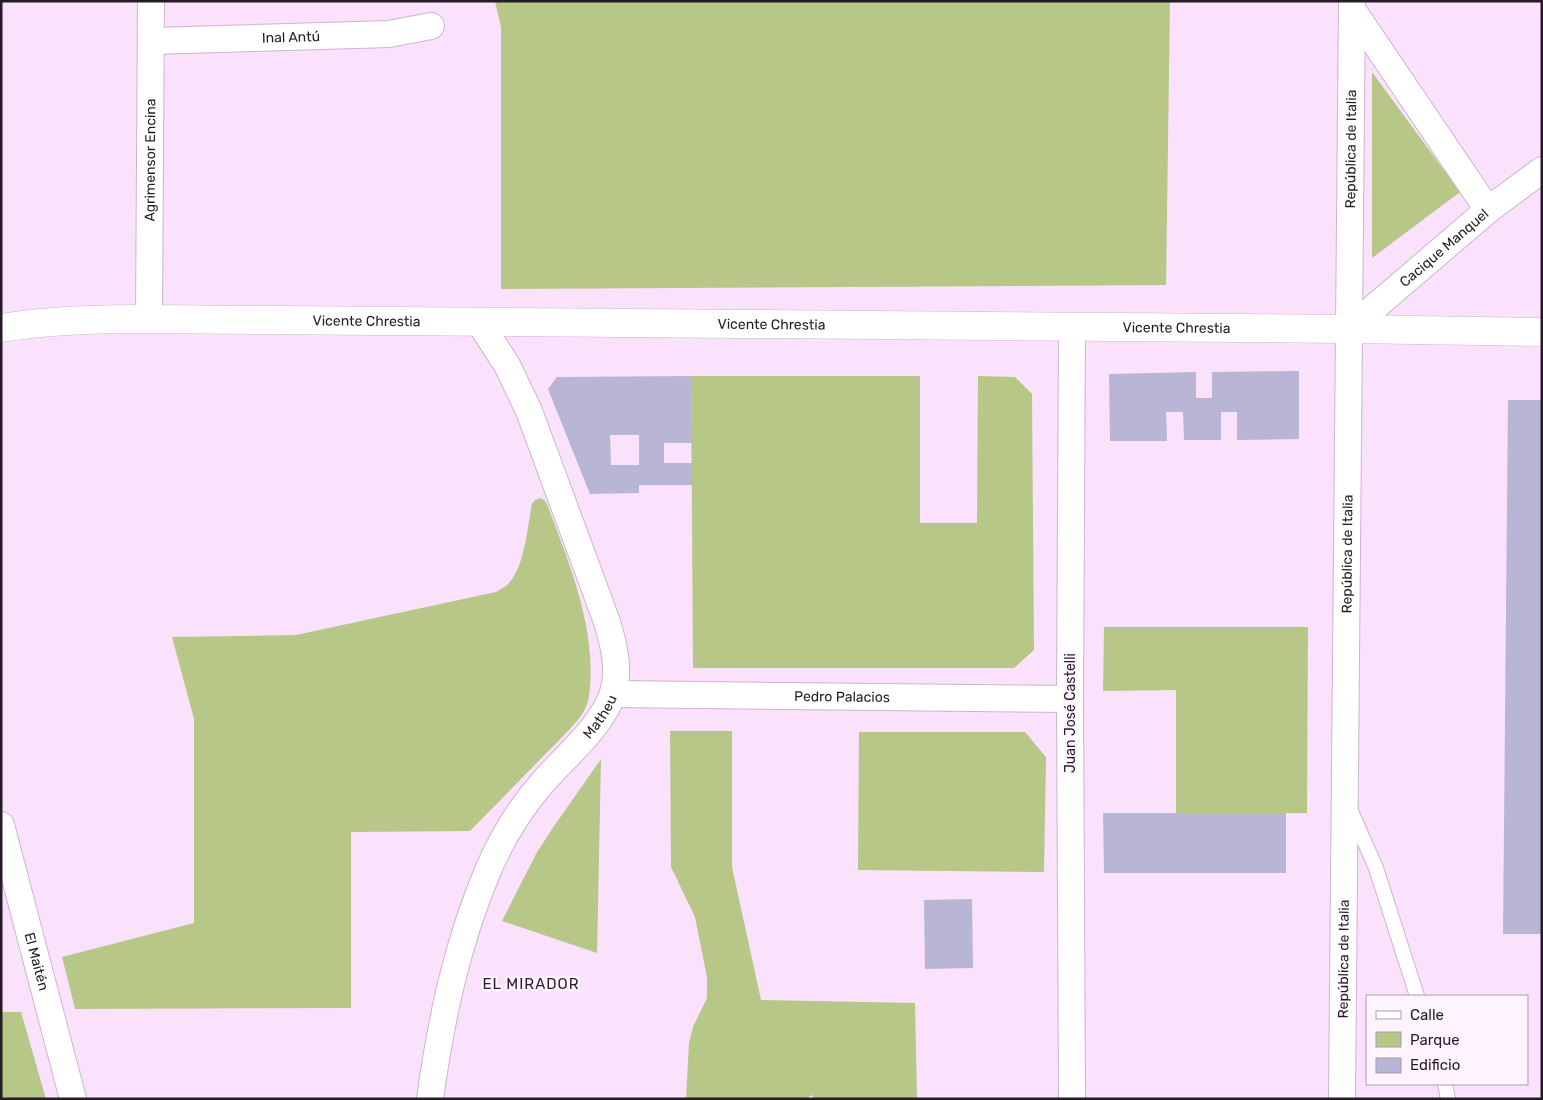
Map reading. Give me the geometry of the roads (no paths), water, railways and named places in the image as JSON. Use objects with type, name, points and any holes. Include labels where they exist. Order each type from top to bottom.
[{"type":"main road","name":"Vicente Chrestia","points":[[1,328],[86,319],[149,318],[1542,332]]},
{"type":"street","name":"Agrimensor Encina","points":[[149,318],[151,1]]},
{"type":"street","name":"República de Italia","points":[[1352,5],[1488,210]]},
{"type":"street","name":"República de Italia","points":[[1342,1099],[1352,5]]},
{"type":"street","name":"Inal Antú","points":[[151,41],[389,34],[431,26]]},
{"type":"street","name":"Cacique Manquel","points":[[1349,329],[1488,210],[1542,170]]},
{"type":"street","name":"Matheu","points":[[430,1099],[441,1027],[454,969],[471,914],[490,867],[512,824],[542,783],[600,717],[612,694],[616,671],[614,649],[607,622],[528,411],[507,365],[479,322]]},
{"type":"street","name":"Juan José Castelli","points":[[1072,327],[1070,699],[1072,1099]]},
{"type":"street","name":"Pedro Palacios","points":[[612,694],[1070,699]]},
{"type":"street","name":"El Maitén","points":[[1,825],[73,1099]]},
{"type":"lane","points":[[1344,796],[1376,868],[1417,995]]},
{"type":"lane","points":[[1445,1085],[1448,1099]]},
{"type":"district","name":"EL MIRADOR","points":[[531,984]]}]
